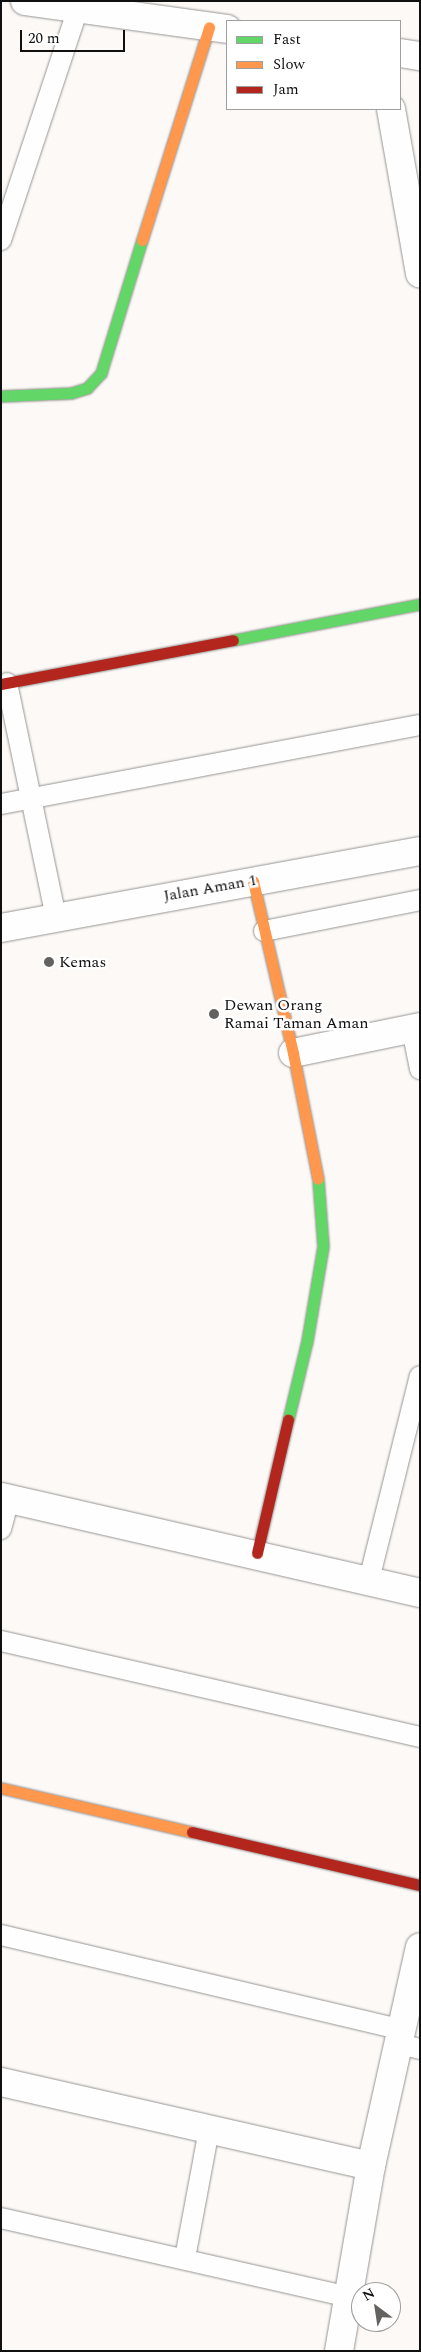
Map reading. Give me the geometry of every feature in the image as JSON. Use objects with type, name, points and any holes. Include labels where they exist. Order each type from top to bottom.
[{"type":"street","points":[[1,396],[71,393],[87,388],[101,373],[218,28],[25,1]]},
{"type":"street","points":[[401,53],[420,56]]},
{"type":"street","points":[[391,110],[420,273]]},
{"type":"street","points":[[4,684],[420,604]]},
{"type":"street","name":"Jalan Aman 1","points":[[1,928],[253,880],[420,851]]},
{"type":"street","points":[[253,880],[293,1052],[320,1194],[323,1246],[307,1341],[257,1554]]},
{"type":"street","points":[[293,1052],[416,1028]]},
{"type":"street","points":[[5,1498],[257,1554],[420,1593]]},
{"type":"street","points":[[1,1788],[420,1884]]},
{"type":"street","points":[[339,2351],[371,2166],[407,2041],[420,1947]]},
{"type":"street","points":[[1,2082],[371,2166]]},
{"type":"lane","points":[[1,240],[78,8]]},
{"type":"lane","points":[[4,684],[33,798],[56,917]]},
{"type":"lane","points":[[1,804],[420,725]]},
{"type":"lane","points":[[264,931],[420,900]]},
{"type":"lane","points":[[416,1028],[420,1069]]},
{"type":"lane","points":[[369,1580],[420,1376]]},
{"type":"lane","points":[[1,1529],[5,1498]]},
{"type":"lane","points":[[1,1641],[420,1738]]},
{"type":"lane","points":[[1,1936],[407,2041]]},
{"type":"lane","points":[[185,2258],[209,2130]]},
{"type":"lane","points":[[1,2218],[185,2258],[348,2297]]},
{"type":"traffic: fast","points":[[1,396],[71,393],[87,388],[101,373],[142,240]]},
{"type":"traffic: fast","points":[[233,640],[420,604]]},
{"type":"traffic: fast","points":[[288,1420],[307,1341],[323,1246],[318,1179]]},
{"type":"traffic: slow","points":[[142,240],[209,27]]},
{"type":"traffic: slow","points":[[253,881],[293,1053],[318,1179]]},
{"type":"traffic: slow","points":[[1,1788],[192,1832]]},
{"type":"traffic: jam","points":[[1,684],[233,640]]},
{"type":"traffic: jam","points":[[257,1553],[288,1420]]},
{"type":"traffic: jam","points":[[192,1832],[420,1885]]},
{"type":"place","name":"Kemas","points":[[49,962]]},
{"type":"place","name":"Dewan Orang Ramai Taman Aman","points":[[214,1014]]}]
